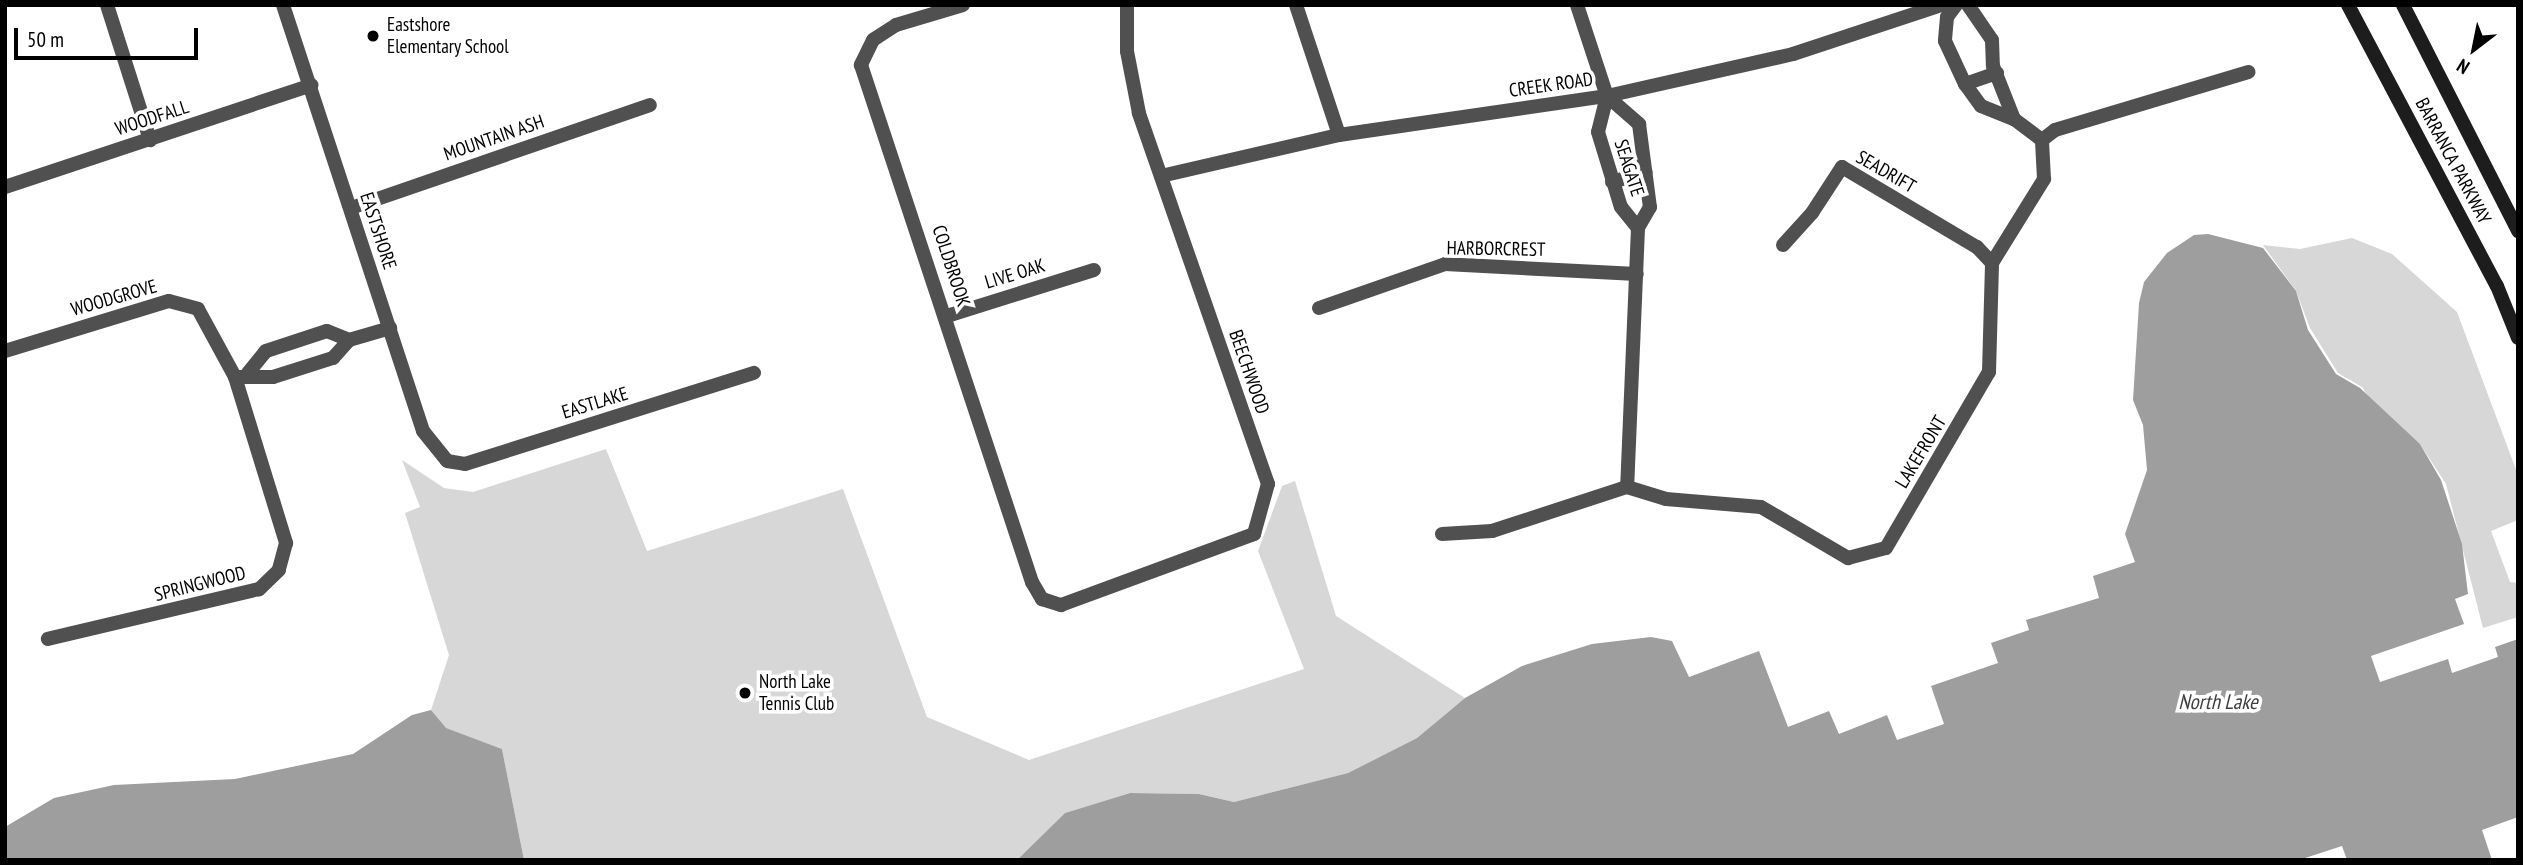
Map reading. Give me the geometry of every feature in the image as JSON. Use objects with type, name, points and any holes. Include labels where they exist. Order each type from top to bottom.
[{"type":"main road","name":"BARRANCA PARKWAY","points":[[2348,5],[2497,286],[2518,338]]},
{"type":"main road","name":"BARRANCA PARKWAY","points":[[2403,5],[2518,231]]},
{"type":"street","points":[[107,5],[150,140]]},
{"type":"street","name":"EASTSHORE","points":[[283,5],[423,431],[447,461]]},
{"type":"street","name":"COLDBROOK","points":[[962,5],[895,25],[873,40],[861,65],[947,316],[1032,582],[1042,599]]},
{"type":"street","name":"BEECHWOOD","points":[[1042,599],[1061,605],[1079,602],[1254,534],[1268,484],[1161,176],[1134,88],[1127,5]]},
{"type":"street","points":[[1296,5],[1339,135]]},
{"type":"street","points":[[1577,5],[1607,96]]},
{"type":"street","name":"CREEK ROAD","points":[[1161,176],[1339,135],[1607,96],[1793,54],[1941,5]]},
{"type":"street","points":[[1956,5],[1947,17],[1945,41],[1965,84],[1980,106],[2014,119],[2042,140],[2055,130],[2248,72]]},
{"type":"street","points":[[1968,5],[1992,40],[1997,74],[2014,119]]},
{"type":"street","points":[[1965,84],[1997,74]]},
{"type":"street","name":"WOODFALL","points":[[5,187],[311,86]]},
{"type":"street","name":"SEAGATE","points":[[1627,487],[1638,228],[1650,206],[1639,124],[1607,96],[1598,132],[1612,182],[1626,216],[1638,228]]},
{"type":"street","name":"MOUNTAIN ASH","points":[[351,208],[650,105]]},
{"type":"street","name":"LAKEFRONT","points":[[1627,487],[1666,499],[1761,507],[1849,558],[1886,548],[1989,372],[1993,263],[2044,179],[2047,160],[2042,140]]},
{"type":"street","name":"SEADRIFT","points":[[1783,245],[1812,213],[1842,167],[1977,247],[1993,263]]},
{"type":"street","points":[[1612,182],[1646,172]]},
{"type":"street","name":"HARBORCREST","points":[[1319,308],[1445,264],[1637,274]]},
{"type":"street","name":"LIVE OAK","points":[[947,316],[1094,270]]},
{"type":"street","name":"WOODGROVE","points":[[5,351],[153,305],[185,302],[208,319],[241,375]]},
{"type":"street","points":[[241,375],[273,377],[332,358],[349,340],[390,328]]},
{"type":"street","points":[[241,375],[266,351],[327,331],[349,340]]},
{"type":"street","name":"EASTLAKE","points":[[447,461],[465,464],[754,373]]},
{"type":"street","name":"SPRINGWOOD","points":[[48,639],[239,597],[272,581],[285,558],[286,543],[241,375]]},
{"type":"street","points":[[1442,534],[1492,531],[1627,487]]},
{"type":"shaded area","points":[[2352,238],[2392,254],[2457,312],[2518,475],[2518,520],[2491,531],[2510,582],[2518,583],[2518,617],[2483,628],[2446,484],[2420,444],[2373,404],[2362,387],[2338,373],[2310,328],[2296,291],[2263,245],[2300,249]]},
{"type":"shaded area","points":[[606,449],[647,551],[843,489],[927,717],[1029,760],[1304,669],[1258,551],[1282,486],[1295,481],[1336,616],[1465,698],[1417,738],[1348,773],[1234,802],[1199,794],[1130,793],[1065,813],[1017,860],[524,860],[502,749],[445,728],[431,710],[449,655],[405,513],[420,507],[402,460],[444,488],[473,492]]},
{"type":"water","name":"North Lake","points":[[2208,234],[2263,248],[2296,291],[2308,330],[2336,374],[2360,388],[2420,444],[2441,480],[2462,544],[2468,594],[2455,599],[2464,624],[2371,656],[2380,682],[2448,659],[2452,673],[2498,657],[2495,647],[2518,639],[2518,817],[2482,830],[2492,860],[2347,860],[2342,846],[2299,860],[1017,860],[1065,813],[1130,793],[1199,794],[1234,802],[1348,773],[1417,738],[1465,698],[1522,666],[1592,644],[1651,637],[1672,641],[1689,677],[1759,651],[1788,727],[1829,711],[1839,734],[1887,715],[1897,740],[1944,724],[1931,686],[1998,663],[1991,643],[2029,630],[2026,620],[2099,598],[2093,576],[2135,562],[2125,534],[2147,470],[2143,425],[2133,400],[2139,303],[2144,282],[2167,253],[2194,235]]},
{"type":"water","points":[[431,710],[446,728],[502,749],[524,860],[5,860],[5,827],[54,798],[114,785],[235,779],[353,754],[412,715]]},
{"type":"place","name":"Eastshore Elementary School","points":[[373,36]]},
{"type":"place","name":"North Lake Tennis Club","points":[[745,693]]}]
